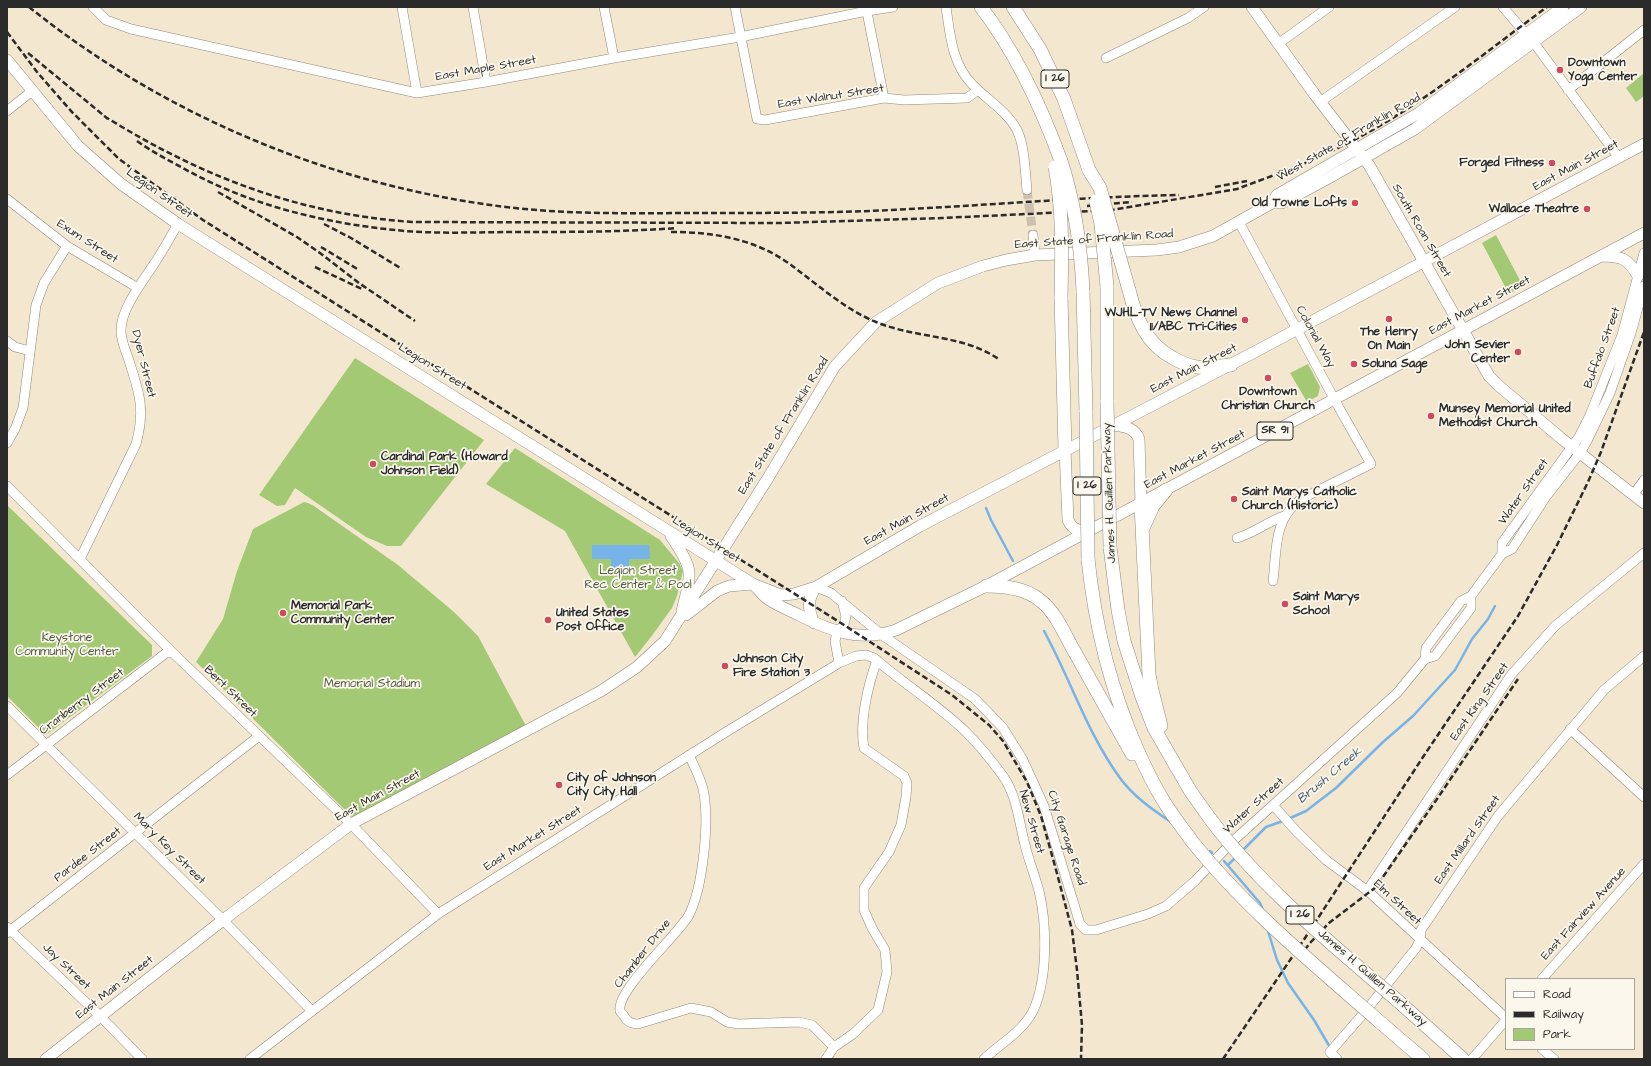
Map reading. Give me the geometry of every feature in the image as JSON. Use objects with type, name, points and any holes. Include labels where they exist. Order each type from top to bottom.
[{"type":"highway","name":"I 26","points":[[981,7],[1020,66],[1050,132],[1058,164]]},
{"type":"highway","name":"James H. Quillen Parkway","points":[[1013,7],[1040,49],[1064,99],[1089,170],[1101,224],[1107,286],[1107,402],[1110,547],[1118,610],[1132,671],[1154,728],[1191,792],[1243,860],[1276,894],[1462,1055]]},
{"type":"highway","name":"James H. Quillen Parkway","points":[[1058,164],[1070,188],[1077,219],[1082,253],[1088,559],[1097,623],[1108,671],[1126,723],[1150,778],[1164,801],[1191,840],[1225,880],[1270,924],[1423,1059]]},
{"type":"highway","points":[[1058,164],[1061,218],[1061,297],[1065,450]]},
{"type":"highway","points":[[1089,170],[1100,188],[1138,321],[1150,341],[1177,360],[1196,367],[1231,364]]},
{"type":"highway","points":[[1143,532],[1148,514],[1166,490]]},
{"type":"highway","points":[[1141,504],[1149,675],[1167,749]]},
{"type":"highway","points":[[986,586],[1010,587],[1021,590],[1032,594],[1047,607],[1065,635],[1137,764],[1150,778]]},
{"type":"main road","name":"South Roan Street","points":[[1252,7],[1320,102],[1372,170],[1482,365],[1492,379],[1576,450],[1644,503]]},
{"type":"main road","name":"West State of Franklin Road","points":[[1563,7],[1529,38],[1427,121],[1364,159],[1282,203],[1272,203],[1277,194],[1419,113],[1529,38],[1581,7]]},
{"type":"main road","name":"Legion Street","points":[[7,60],[17,70],[32,91],[78,146],[121,184],[178,224],[753,584],[767,599],[814,623],[837,632],[862,636],[882,635]]},
{"type":"main road","name":"East Main Street","points":[[753,584],[781,595],[794,594],[816,587],[920,526],[1297,330],[1644,144]]},
{"type":"main road","name":"East State of Franklin Road","points":[[716,561],[835,366],[869,328],[938,283],[995,262],[1035,255],[1170,249],[1203,240],[1272,203]]},
{"type":"main road","name":"East Market Street","points":[[882,635],[896,630],[986,586],[1089,532],[1644,233]]},
{"type":"main road","points":[[1600,256],[1614,256],[1625,260],[1638,276]]},
{"type":"main road","points":[[1114,425],[1131,429],[1138,439],[1141,504]]},
{"type":"main road","points":[[1065,450],[1068,520],[1071,527],[1089,532]]},
{"type":"main road","points":[[668,532],[683,554],[690,571],[690,580],[680,619]]},
{"type":"main road","name":"East Main Street","points":[[46,1059],[223,920],[351,824],[601,691],[637,667],[656,651],[665,641],[716,561]]},
{"type":"main road","points":[[680,619],[723,588],[753,584]]},
{"type":"main road","points":[[814,623],[810,613],[809,603],[811,595],[816,587]]},
{"type":"street","name":"East Maple Street","points":[[92,7],[106,20],[131,29],[417,93],[740,37],[866,9],[892,7]]},
{"type":"street","points":[[402,7],[417,93]]},
{"type":"street","points":[[473,7],[486,82]]},
{"type":"street","points":[[604,7],[614,58]]},
{"type":"street","points":[[735,7],[740,37]]},
{"type":"street","points":[[946,7],[951,42],[957,63],[970,83],[1004,113],[1016,130],[1022,148],[1027,190]]},
{"type":"street","points":[[1106,58],[1188,18],[1204,7]]},
{"type":"street","points":[[1278,44],[1329,7]]},
{"type":"street","points":[[1320,102],[1455,7]]},
{"type":"street","points":[[1503,7],[1529,38],[1619,158]]},
{"type":"street","points":[[866,9],[884,98]]},
{"type":"street","points":[[1568,90],[1644,30]]},
{"type":"street","name":"East Walnut Street","points":[[740,37],[757,119],[765,120],[884,98],[904,100],[967,98],[978,90]]},
{"type":"street","points":[[7,111],[32,91]]},
{"type":"street","name":"Exum Street","points":[[7,199],[67,246],[138,288]]},
{"type":"street","name":"Colonial Way","points":[[1239,222],[1334,399],[1371,464],[1301,499],[1293,505],[1284,516]]},
{"type":"street","name":"Dyer Street","points":[[80,559],[136,444],[140,429],[142,414],[141,400],[124,347],[121,331],[124,315],[138,288],[178,224]]},
{"type":"street","points":[[1032,235],[1035,255]]},
{"type":"street","points":[[7,443],[15,429],[23,408],[36,305],[44,283],[67,246]]},
{"type":"street","name":"Buffalo Street","points":[[1576,450],[1579,437],[1590,415],[1622,335],[1644,253]]},
{"type":"street","name":"Buffalo Street","points":[[1576,450],[1596,425],[1610,393],[1631,333],[1644,286]]},
{"type":"street","points":[[7,341],[15,346],[30,351]]},
{"type":"street","name":"Water Street","points":[[1080,924],[1086,930],[1096,930],[1148,914],[1166,906],[1195,881],[1238,836],[1397,693],[1425,659],[1435,656],[1472,608],[1471,596],[1502,554],[1512,549],[1576,450]]},
{"type":"street","points":[[1634,494],[1644,480]]},
{"type":"street","name":"Bert Street","points":[[7,486],[173,652],[351,824],[438,914]]},
{"type":"street","points":[[1237,538],[1255,531],[1273,520],[1284,516]]},
{"type":"street","points":[[1273,581],[1279,527],[1284,516]]},
{"type":"street","name":"East King Street","points":[[1367,891],[1511,675],[1555,626],[1644,553]]},
{"type":"street","points":[[816,587],[842,601],[846,616],[844,625],[837,632],[836,647],[841,662]]},
{"type":"street","name":"City Garage Road","points":[[842,601],[882,635],[974,699],[1003,728],[1023,760],[1044,806],[1080,924]]},
{"type":"street","name":"Cranberry Street","points":[[7,775],[166,653],[173,652]]},
{"type":"street","name":"New Street","points":[[841,662],[856,656],[866,655],[877,660],[935,705],[967,733],[1004,778],[1014,800],[1025,847],[1039,892],[1045,921],[1045,953],[1042,978],[1034,1009],[1022,1027],[984,1059]]},
{"type":"street","name":"East Millard Street","points":[[1337,1059],[1330,1052],[1388,984],[1416,948],[1420,940],[1421,930],[1498,816],[1604,690],[1644,656]]},
{"type":"street","points":[[826,1059],[834,1047],[853,1034],[878,1010],[887,972],[885,950],[872,928],[864,910],[864,888],[889,852],[901,825],[907,783],[904,776],[864,748],[862,738],[863,722],[869,689],[877,660]]},
{"type":"street","name":"East Market Street","points":[[250,1059],[311,1010],[438,914],[689,755],[841,662]]},
{"type":"street","name":"Mary Key Street","points":[[7,706],[135,832],[311,1010]]},
{"type":"street","points":[[1570,729],[1644,797]]},
{"type":"street","name":"Pardee Street","points":[[8,930],[259,736]]},
{"type":"street","name":"Chamber Drive","points":[[689,755],[703,789],[705,804],[705,834],[701,870],[695,899],[688,916],[637,976],[622,1000],[620,1010],[625,1019],[632,1024],[638,1024],[663,1015],[691,1008],[711,1012],[727,1022],[738,1024],[799,1022],[812,1024],[834,1047]]},
{"type":"street","name":"Elm Street","points":[[1273,805],[1297,832],[1326,860],[1367,891],[1462,976],[1505,1018]]},
{"type":"street","name":"East Fairview Avenue","points":[[1543,978],[1644,864]]},
{"type":"street","name":"Jay Street","points":[[8,930],[100,1016],[142,1059]]},
{"type":"street","points":[[1462,1055],[1505,1020]]},
{"type":"street","points":[[1543,1050],[1554,1059]]},
{"type":"green space","points":[[1644,73],[1644,96],[1636,102],[1626,88]]},
{"type":"green space","points":[[1496,235],[1523,286],[1509,294],[1482,243]]},
{"type":"green space","name":"Cardinal Park (Howard Johnson Field)","points":[[355,358],[484,440],[401,546],[387,546],[366,537],[295,488],[285,505],[277,506],[259,495]]},
{"type":"green space","points":[[1308,364],[1320,387],[1318,396],[1307,402],[1290,373]]},
{"type":"green space","name":"Legion Street Rec Center & Pool","points":[[515,448],[660,540],[679,563],[683,571],[677,596],[672,608],[635,657],[565,531],[486,484]]},
{"type":"green space","name":"Memorial Stadium","points":[[304,502],[314,506],[398,565],[454,612],[478,636],[526,726],[353,818],[196,662],[223,619],[237,571],[253,529]]},
{"type":"green space","name":"Keystone Community Center","points":[[7,505],[152,645],[152,656],[46,735],[7,696]]},
{"type":"water","points":[[592,545],[649,545],[650,559],[629,559],[629,575],[611,575],[611,559],[592,559]]},
{"type":"waterway","points":[[986,508],[1013,561]]},
{"type":"waterway","name":"Brush Creek","points":[[1288,819],[1306,811],[1336,788],[1383,742],[1413,716],[1455,670],[1472,639],[1488,619],[1495,606]]},
{"type":"waterway","points":[[1044,631],[1108,761],[1125,785],[1137,797],[1171,822]]},
{"type":"waterway","name":"Brush Creek","points":[[1243,850],[1266,827],[1283,821]]},
{"type":"waterway","name":"Brush Creek","points":[[1228,865],[1236,857]]},
{"type":"waterway","name":"Brush Creek","points":[[1224,861],[1260,903],[1263,910]]},
{"type":"waterway","name":"Brush Creek","points":[[1268,931],[1277,960],[1288,983],[1314,1020],[1331,1049]]},
{"type":"tunnel","points":[[1027,190],[1033,235]]},
{"type":"railway","points":[[29,7],[81,46],[137,81],[194,113],[254,140],[315,163],[378,182],[441,197],[530,210],[629,213],[754,213],[880,210],[1094,198],[1179,195]]},
{"type":"railway","points":[[1279,172],[1298,166],[1357,139],[1386,122],[1468,67],[1547,7]]},
{"type":"railway","points":[[7,32],[37,72],[71,111],[119,159],[203,220],[844,625],[952,695],[989,725],[1003,741],[1027,782],[1041,816],[1055,866],[1072,930],[1082,1025],[1081,1059]]},
{"type":"railway","points":[[28,53],[108,119]]},
{"type":"railway","points":[[104,116],[177,157],[214,174],[251,188],[290,201],[329,210],[370,218],[412,222],[780,223],[942,218],[1112,210],[1237,189],[1285,171]]},
{"type":"railway","points":[[137,141],[153,152],[207,181],[234,192],[262,203],[290,211],[347,224],[405,231],[447,233],[597,232],[677,228]]},
{"type":"railway","points":[[1215,187],[1247,181]]},
{"type":"railway","points":[[218,192],[297,237],[359,283],[415,321]]},
{"type":"railway","points":[[1087,206],[1132,202]]},
{"type":"railway","points":[[324,224],[351,238],[402,269]]},
{"type":"railway","points":[[671,232],[687,232],[719,236],[749,243],[778,256],[843,304],[865,317],[876,322],[907,331],[971,345],[1000,360]]},
{"type":"railway","points":[[321,247],[359,270]]},
{"type":"railway","points":[[315,267],[362,289]]},
{"type":"railway","points":[[1223,1059],[1518,616],[1557,545],[1588,482],[1601,452],[1644,332]]},
{"type":"railway","points":[[1299,957],[1329,923],[1376,887],[1518,679]]},
{"type":"place","name":"Downtown Yoga Center","points":[[1560,70]]},
{"type":"place","name":"Forged Fitness","points":[[1552,163]]},
{"type":"place","name":"Old Towne Lofts","points":[[1355,203]]},
{"type":"place","name":"Wallace Theatre","points":[[1587,209]]},
{"type":"place","name":"The Henry On Main","points":[[1389,319]]},
{"type":"place","name":"WJHL-TV News Channel 11/ABC Tri-Cities","points":[[1245,320]]},
{"type":"place","name":"John Sevier Center","points":[[1518,352]]},
{"type":"place","name":"Soluna Sage","points":[[1354,364]]},
{"type":"place","name":"Downtown Christian Church","points":[[1268,378]]},
{"type":"place","name":"Munsey Memorial United Methodist Church","points":[[1431,416]]},
{"type":"place","name":"Cardinal Park (Howard Johnson Field)","points":[[373,464]]},
{"type":"place","name":"Saint Marys Catholic Church (Historic)","points":[[1234,499]]},
{"type":"place","name":"Saint Marys School","points":[[1285,604]]},
{"type":"place","name":"Memorial Park Community Center","points":[[283,613]]},
{"type":"place","name":"United States Post Office","points":[[548,620]]},
{"type":"place","name":"Johnson City Fire Station 3","points":[[725,666]]},
{"type":"place","name":"City of Johnson City City Hall","points":[[559,785]]}]
